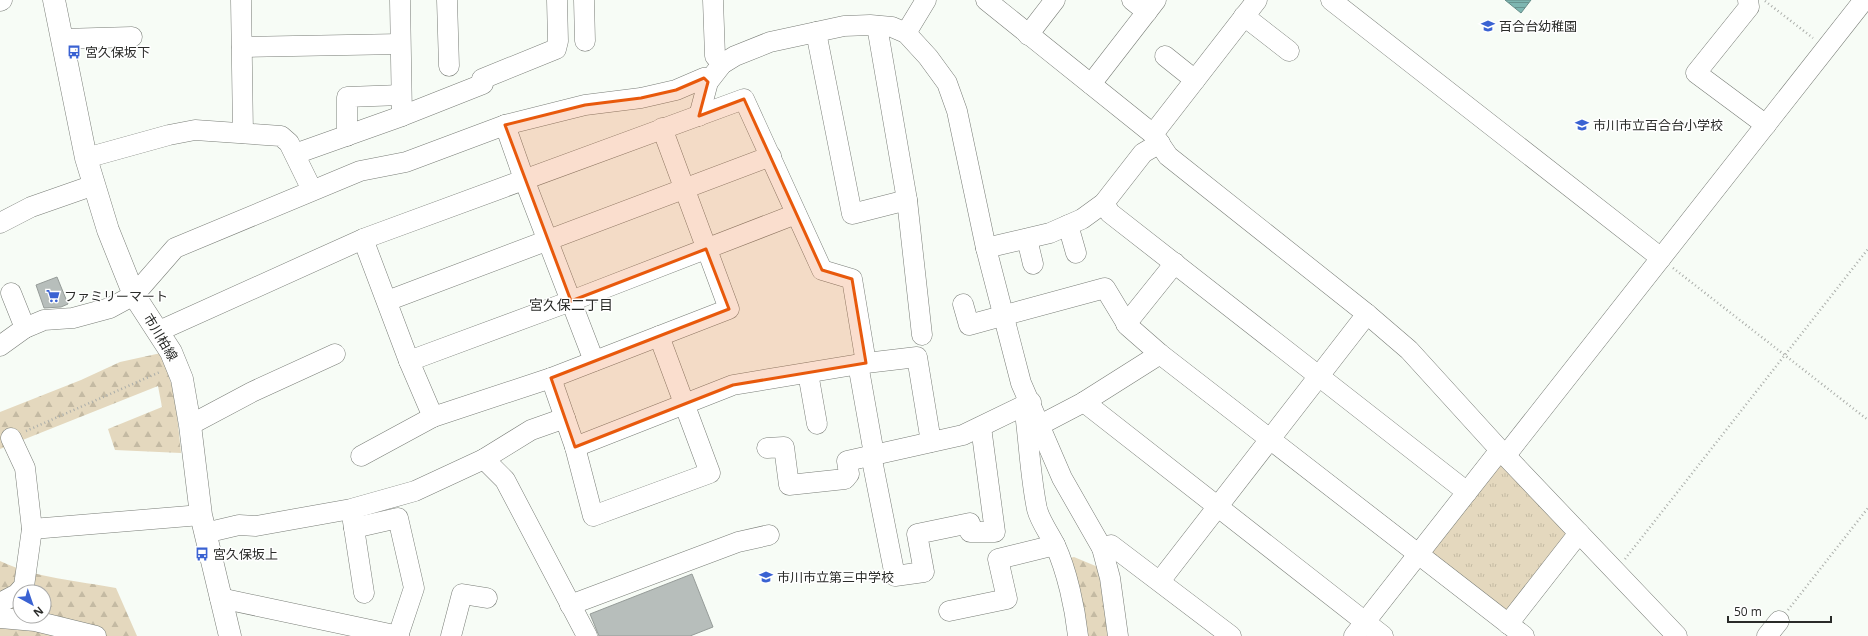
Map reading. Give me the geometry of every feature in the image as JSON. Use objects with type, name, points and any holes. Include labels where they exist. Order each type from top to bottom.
[{"type":"main road","name":"市川柏線","points":[[54,0],[86,158],[108,230],[134,296],[159,331],[177,364],[182,379],[190,425],[203,524],[230,636]]},
{"type":"street","points":[[241,0],[243,133]]},
{"type":"street","points":[[400,0],[402,116]]},
{"type":"street","points":[[447,0],[449,66]]},
{"type":"street","points":[[295,154],[402,116],[483,84],[482,79],[556,49],[558,41],[557,0]]},
{"type":"street","points":[[558,41],[590,41],[584,0]]},
{"type":"street","points":[[713,0],[715,56],[722,64]]},
{"type":"street","points":[[906,32],[926,0]]},
{"type":"street","points":[[986,0],[1156,138],[1168,156],[1367,314],[1409,350],[1503,453],[1677,636]]},
{"type":"street","points":[[1028,35],[1055,0]]},
{"type":"street","points":[[986,248],[1050,233],[1082,219],[1104,203],[1156,138],[1195,80],[1257,0]]},
{"type":"street","points":[[1331,0],[1661,258]]},
{"type":"street","points":[[1748,0],[1749,7],[1696,73],[1766,125]]},
{"type":"street","points":[[1360,629],[1467,492],[1503,453],[1661,258],[1864,0]]},
{"type":"street","points":[[1091,84],[1145,4]]},
{"type":"street","points":[[1244,16],[1290,52]]},
{"type":"street","points":[[699,116],[708,82],[722,64],[735,56],[770,42],[844,26],[892,27],[906,32],[928,57],[947,83],[957,111],[986,248],[1027,404],[1038,510],[1055,545],[1067,582],[1072,608],[1076,612],[1078,636]]},
{"type":"street","points":[[877,26],[907,200],[922,335]]},
{"type":"street","points":[[816,32],[852,214],[907,200]]},
{"type":"street","points":[[62,39],[132,37]]},
{"type":"street","points":[[242,47],[400,44]]},
{"type":"street","points":[[1165,56],[1195,80]]},
{"type":"street","points":[[0,346],[25,328],[44,320],[73,318],[110,308],[134,296],[175,248],[360,171],[406,162],[506,125],[585,105],[641,98],[676,90],[704,78],[708,82]]},
{"type":"street","points":[[347,136],[348,97],[402,95]]},
{"type":"street","points":[[159,331],[363,239],[744,99],[822,270],[852,279],[872,455],[894,576],[924,572],[917,534],[970,522],[970,532],[995,532],[981,427]]},
{"type":"street","points":[[506,125],[524,179],[594,360]]},
{"type":"street","points":[[361,456],[433,417],[551,378],[594,360],[729,309],[662,128]]},
{"type":"street","points":[[86,158],[169,135],[195,130],[281,136],[289,143],[312,190]]},
{"type":"street","points":[[387,301],[771,156]]},
{"type":"street","points":[[0,223],[31,207],[94,185]]},
{"type":"street","points":[[1104,203],[1110,213],[1320,375],[1467,492]]},
{"type":"street","points":[[409,361],[571,301],[796,214]]},
{"type":"street","points":[[1068,225],[1076,253]]},
{"type":"street","points":[[363,239],[409,361],[433,417]]},
{"type":"street","points":[[1027,239],[1033,264]]},
{"type":"street","points":[[1126,324],[1175,263]]},
{"type":"street","points":[[963,304],[969,325],[1105,288],[1126,324],[1160,354],[1516,630],[1579,533]]},
{"type":"street","points":[[11,293],[25,328]]},
{"type":"street","points":[[1160,581],[1367,314]]},
{"type":"street","points":[[551,378],[575,447],[592,516],[710,473],[659,336]]},
{"type":"street","points":[[190,425],[252,392],[336,354]]},
{"type":"street","points":[[1040,425],[1084,402],[1160,354]]},
{"type":"street","points":[[575,447],[733,384],[917,357],[931,442]]},
{"type":"street","points":[[808,374],[817,424]]},
{"type":"street","points":[[1084,402],[1218,507],[1360,629],[1383,636]]},
{"type":"street","points":[[1027,404],[1040,425],[1062,478],[1102,548],[1110,578],[1118,636]]},
{"type":"street","points":[[767,448],[784,447],[789,485],[845,479],[849,474],[846,461],[963,435],[1027,404]]},
{"type":"street","points":[[352,518],[484,459],[531,430],[565,418]]},
{"type":"street","points":[[0,603],[17,594],[24,586],[32,529],[25,468],[11,438]]},
{"type":"street","points":[[484,459],[505,480],[587,636]]},
{"type":"street","points":[[32,529],[203,524],[239,524],[256,526],[352,518],[398,518],[414,588],[398,636],[220,598]]},
{"type":"street","points":[[352,518],[364,593]]},
{"type":"street","points":[[570,605],[738,542],[769,535]]},
{"type":"street","points":[[949,611],[1007,599],[998,559],[1055,545]]},
{"type":"street","points":[[1102,548],[1111,545],[1229,635]]},
{"type":"street","points":[[451,636],[462,594],[487,598]]},
{"type":"street","points":[[0,618],[35,621],[96,636]]},
{"type":"path","points":[[1764,0],[1826,48]]},
{"type":"path","points":[[1616,572],[1787,356],[1868,249]]},
{"type":"path","points":[[1661,258],[1868,420]]},
{"type":"path","points":[[11,438],[177,364]]},
{"type":"path","points":[[1773,628],[1868,508]]},
{"type":"highlighted area","points":[[704,78],[708,82],[699,116],[744,99],[822,270],[852,279],[866,363],[733,385],[575,447],[551,378],[729,309],[706,249],[571,301],[505,125],[585,105],[641,98],[676,90]]},
{"type":"green space","points":[[161,353],[175,395],[181,453],[115,450],[108,429],[162,407],[158,386],[0,449],[0,412],[81,380],[120,362]]},
{"type":"green space","points":[[1500,450],[1579,533],[1508,624],[1418,554]]},
{"type":"green space","points":[[1074,557],[1098,567],[1110,636],[1079,636],[1066,559]]},
{"type":"green space","points":[[0,561],[14,567],[43,575],[116,588],[137,636],[0,636]]},
{"type":"water","points":[[1505,0],[1531,0],[1521,13]]},
{"type":"building","points":[[57,277],[68,304],[61,307],[44,308],[36,285]]},
{"type":"building","points":[[692,574],[713,627],[690,636],[599,636],[590,614]]},
{"type":"place","name":"百合台幼稚園","points":[[1488,26]]},
{"type":"place","name":"宮久保坂下","points":[[74,52]]},
{"type":"place","name":"市川市立百合台小学校","points":[[1582,125]]},
{"type":"place","name":"ファミリーマート","points":[[53,296]]},
{"type":"place","name":"宮久保坂上","points":[[202,554]]},
{"type":"place","name":"市川市立第三中学校","points":[[766,577]]},
{"type":"district","name":"宮久保二丁目","points":[[571,305]]}]
